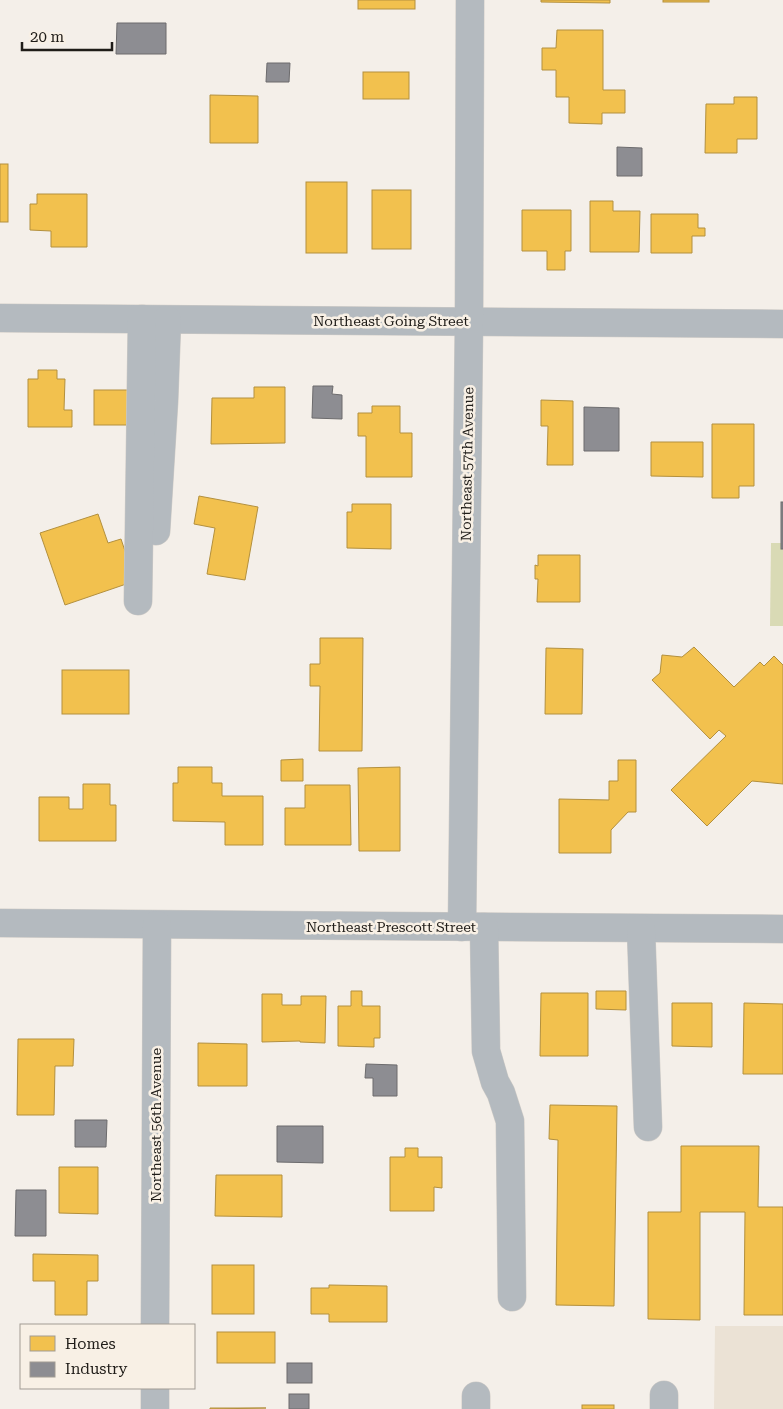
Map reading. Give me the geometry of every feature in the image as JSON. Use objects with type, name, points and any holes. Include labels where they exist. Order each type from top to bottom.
[{"type":"street","name":"Northeast 57th Avenue","points":[[470,0],[469,322],[473,927],[486,1051],[495,1082],[501,1093],[510,1121],[512,1297]]},
{"type":"street","name":"Northeast Going Street","points":[[0,318],[783,324]]},
{"type":"street","points":[[154,320],[164,401],[155,554]]},
{"type":"street","points":[[138,602],[154,320]]},
{"type":"street","name":"Northeast Prescott Street","points":[[0,924],[783,929]]},
{"type":"street","name":"Northeast 56th Avenue","points":[[156,1324],[157,926]]},
{"type":"street","points":[[641,929],[648,1127]]},
{"type":"street","points":[[155,1389],[155,1409]]},
{"type":"shaded area","points":[[715,1326],[783,1326],[783,1409],[714,1409]]},
{"type":"green space","points":[[771,543],[783,543],[783,626],[770,626]]},
{"type":"building: Homes","points":[[358,0],[415,0],[415,9],[358,9]]},
{"type":"building: Homes","points":[[541,0],[610,0],[610,3],[541,2]]},
{"type":"building: Homes","points":[[663,0],[709,0],[709,2],[663,2]]},
{"type":"building: Homes","points":[[557,30],[603,30],[603,90],[625,90],[625,113],[602,113],[602,124],[569,123],[569,97],[556,97],[556,70],[542,70],[542,48],[556,48]]},
{"type":"building: Homes","points":[[363,72],[409,72],[409,99],[363,99]]},
{"type":"building: Homes","points":[[210,95],[258,96],[258,143],[210,143]]},
{"type":"building: Homes","points":[[734,97],[757,97],[757,139],[737,139],[737,153],[705,153],[706,104],[734,104]]},
{"type":"building: Homes","points":[[0,164],[8,164],[8,222],[0,222]]},
{"type":"building: Homes","points":[[306,182],[347,182],[347,253],[306,253]]},
{"type":"building: Homes","points":[[372,190],[411,190],[411,249],[372,249]]},
{"type":"building: Homes","points":[[37,194],[87,194],[87,247],[51,247],[51,231],[30,230],[30,204],[37,204]]},
{"type":"building: Homes","points":[[590,201],[613,201],[613,211],[640,211],[639,252],[590,252]]},
{"type":"building: Homes","points":[[522,210],[571,210],[571,251],[565,251],[565,270],[547,270],[547,251],[522,251]]},
{"type":"building: Homes","points":[[651,214],[698,214],[698,228],[705,228],[705,236],[692,236],[692,253],[651,253]]},
{"type":"building: Homes","points":[[38,370],[57,370],[57,379],[65,379],[64,410],[72,410],[72,427],[28,427],[28,379],[38,379]]},
{"type":"building: Homes","points":[[254,387],[285,387],[285,443],[211,444],[212,398],[254,398]]},
{"type":"building: Homes","points":[[94,390],[130,390],[130,425],[94,425]]},
{"type":"building: Homes","points":[[541,400],[573,401],[573,465],[547,465],[548,426],[541,426]]},
{"type":"building: Homes","points":[[372,406],[400,406],[400,433],[412,433],[412,477],[366,477],[366,436],[358,436],[358,413],[372,413]]},
{"type":"building: Homes","points":[[712,424],[754,424],[754,486],[739,486],[739,498],[712,498]]},
{"type":"building: Homes","points":[[651,442],[703,442],[703,477],[651,476]]},
{"type":"building: Homes","points":[[199,496],[258,507],[245,580],[207,574],[215,528],[194,524]]},
{"type":"building: Homes","points":[[352,504],[391,504],[391,549],[347,548],[347,512],[352,512]]},
{"type":"building: Homes","points":[[98,514],[108,543],[121,539],[135,581],[65,605],[40,533]]},
{"type":"building: Homes","points":[[538,555],[580,555],[580,602],[537,602],[538,579],[535,579],[535,565],[538,566]]},
{"type":"building: Homes","points":[[320,638],[363,638],[362,751],[319,751],[320,686],[310,686],[310,664],[320,664]]},
{"type":"building: Homes","points":[[694,647],[734,687],[760,662],[764,666],[774,656],[783,665],[783,784],[752,781],[707,826],[671,790],[726,736],[719,730],[710,739],[652,680],[660,673],[662,655],[682,657]]},
{"type":"building: Homes","points":[[546,648],[583,649],[582,714],[545,714]]},
{"type":"building: Homes","points":[[62,670],[129,670],[129,714],[62,714]]},
{"type":"building: Homes","points":[[303,759],[303,781],[281,781],[281,760]]},
{"type":"building: Homes","points":[[618,760],[636,760],[636,812],[628,812],[611,830],[611,853],[559,853],[559,799],[609,800],[609,781],[618,781]]},
{"type":"building: Homes","points":[[178,767],[212,767],[212,783],[222,783],[222,796],[263,796],[263,845],[225,845],[225,822],[173,821],[173,783],[178,783]]},
{"type":"building: Homes","points":[[400,767],[400,851],[359,851],[358,768]]},
{"type":"building: Homes","points":[[83,784],[110,784],[110,805],[116,805],[116,841],[39,841],[39,797],[69,797],[69,809],[83,809]]},
{"type":"building: Homes","points":[[305,785],[350,785],[351,845],[285,845],[285,808],[305,808]]},
{"type":"building: Homes","points":[[351,991],[362,991],[362,1006],[380,1006],[380,1038],[374,1038],[374,1047],[338,1046],[338,1006],[351,1006]]},
{"type":"building: Homes","points":[[596,991],[626,991],[626,1010],[596,1009]]},
{"type":"building: Homes","points":[[541,993],[588,993],[588,1056],[540,1056]]},
{"type":"building: Homes","points":[[262,994],[282,994],[282,1005],[301,1005],[301,996],[326,996],[325,1043],[300,1041],[262,1042]]},
{"type":"building: Homes","points":[[672,1003],[712,1003],[712,1047],[672,1046]]},
{"type":"building: Homes","points":[[744,1003],[783,1004],[783,1074],[743,1074]]},
{"type":"building: Homes","points":[[18,1039],[74,1039],[73,1066],[55,1066],[54,1115],[17,1115]]},
{"type":"building: Homes","points":[[198,1043],[247,1044],[247,1086],[198,1086]]},
{"type":"building: Homes","points":[[550,1105],[617,1106],[614,1306],[556,1305],[558,1140],[549,1139]]},
{"type":"building: Homes","points":[[681,1146],[759,1146],[758,1207],[783,1207],[783,1315],[744,1315],[745,1212],[700,1212],[700,1320],[648,1319],[648,1212],[681,1212]]},
{"type":"building: Homes","points":[[405,1148],[418,1148],[418,1157],[442,1157],[442,1188],[434,1187],[434,1211],[390,1211],[390,1157],[405,1157]]},
{"type":"building: Homes","points":[[59,1167],[98,1167],[98,1214],[59,1213]]},
{"type":"building: Homes","points":[[216,1175],[282,1175],[282,1217],[215,1216]]},
{"type":"building: Homes","points":[[33,1254],[98,1255],[98,1281],[87,1281],[87,1315],[55,1315],[55,1281],[33,1281]]},
{"type":"building: Homes","points":[[212,1265],[254,1265],[254,1314],[212,1314]]},
{"type":"building: Homes","points":[[329,1285],[387,1286],[387,1322],[329,1322],[329,1314],[311,1314],[311,1288],[329,1288]]},
{"type":"building: Homes","points":[[217,1332],[275,1332],[275,1363],[217,1363]]},
{"type":"building: Homes","points":[[582,1405],[614,1405],[614,1409],[582,1409]]},
{"type":"building: Homes","points":[[210,1408],[266,1408],[210,1409]]},
{"type":"building: Industry","points":[[117,23],[166,23],[166,54],[116,54]]},
{"type":"building: Industry","points":[[267,63],[290,63],[289,82],[266,82]]},
{"type":"building: Industry","points":[[617,147],[642,148],[642,176],[617,176]]},
{"type":"building: Industry","points":[[313,386],[333,386],[332,394],[342,395],[342,419],[312,418]]},
{"type":"building: Industry","points":[[584,407],[619,408],[619,451],[584,451]]},
{"type":"building: Industry","points":[[781,502],[783,502],[783,549],[781,549]]},
{"type":"building: Industry","points":[[366,1064],[397,1065],[397,1096],[373,1096],[373,1078],[365,1078]]},
{"type":"building: Industry","points":[[75,1120],[107,1120],[106,1147],[75,1147]]},
{"type":"building: Industry","points":[[277,1126],[323,1126],[323,1163],[277,1162]]},
{"type":"building: Industry","points":[[16,1190],[46,1190],[46,1236],[15,1236]]},
{"type":"building: Industry","points":[[287,1363],[312,1363],[312,1383],[287,1383]]},
{"type":"building: Industry","points":[[289,1394],[309,1394],[309,1409],[289,1409]]}]
